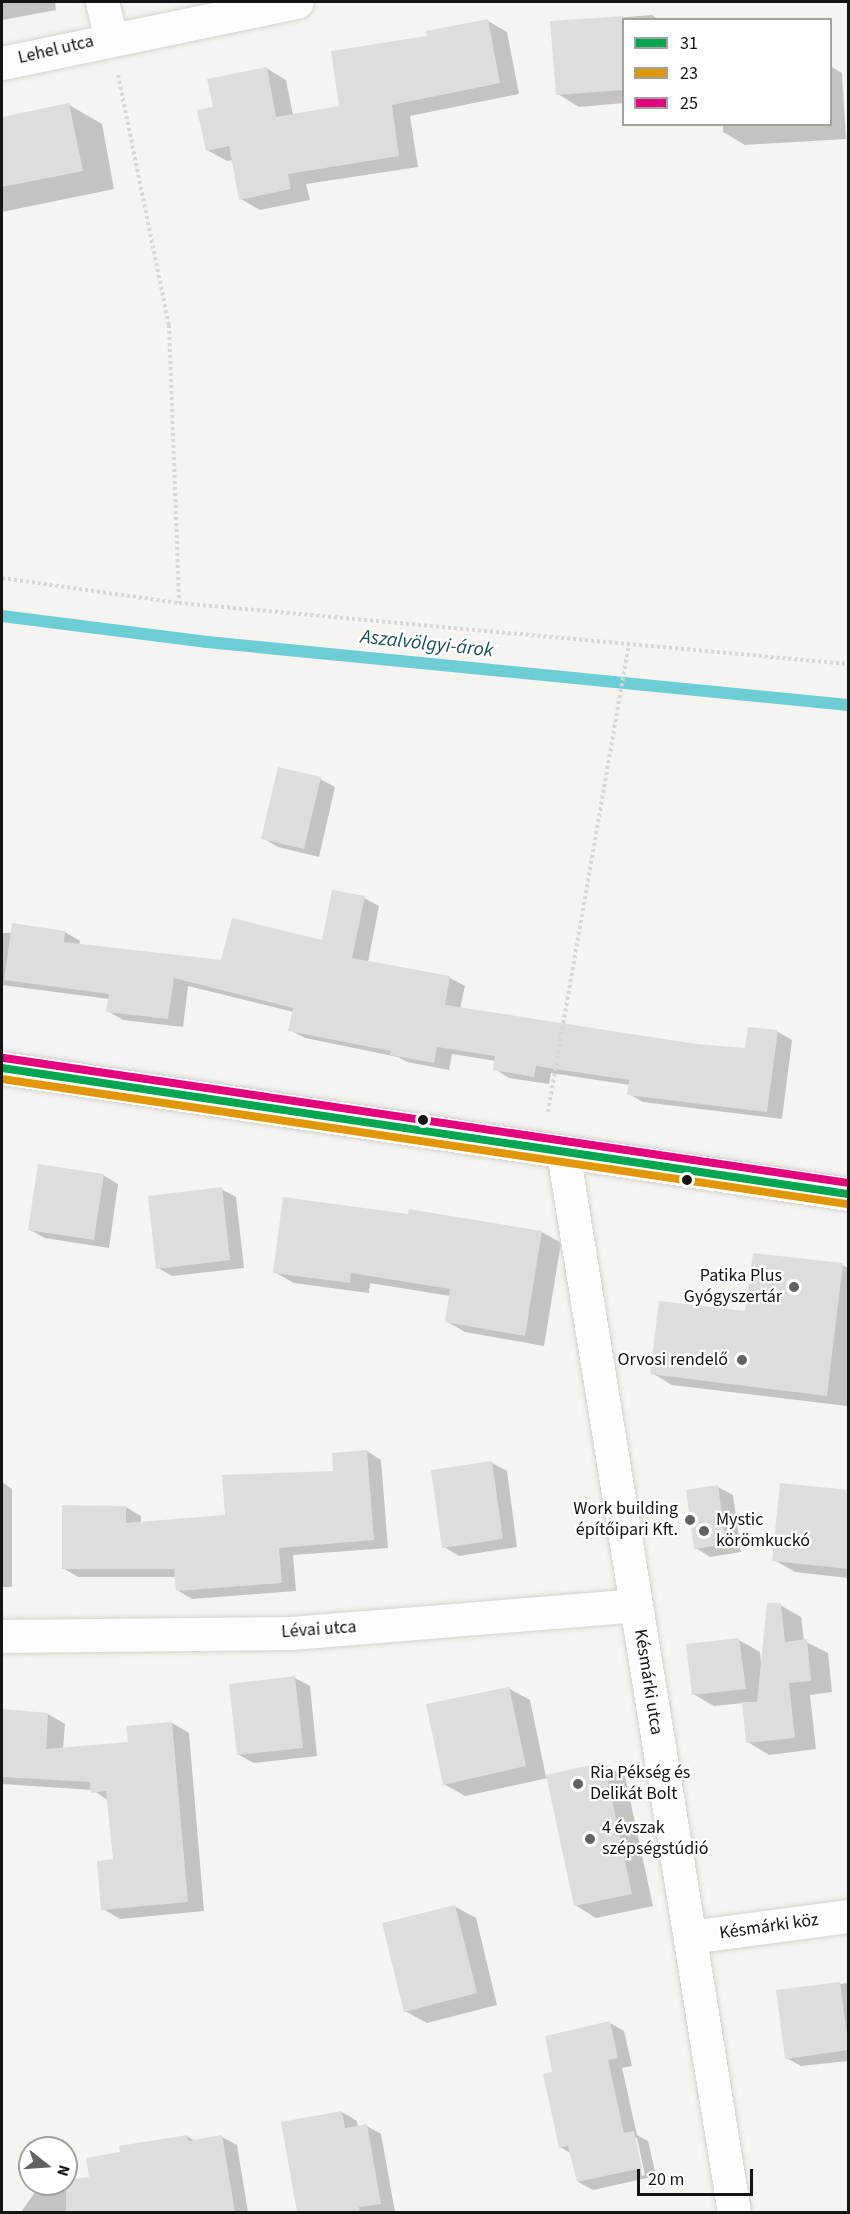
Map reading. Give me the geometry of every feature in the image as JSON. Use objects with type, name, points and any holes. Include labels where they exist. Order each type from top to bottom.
[{"type":"street","points":[[102,2],[111,38]]},
{"type":"street","name":"Lehel utca","points":[[2,63],[111,38],[297,2]]},
{"type":"street","points":[[2,1068],[849,1194]]},
{"type":"street","name":"Késmárki utca","points":[[553,1150],[636,1605],[734,2212]]},
{"type":"street","name":"Lévai utca","points":[[2,1636],[291,1633],[636,1605]]},
{"type":"street","name":"Késmárki köz","points":[[690,1937],[849,1916]]},
{"type":"path","points":[[111,38],[169,325],[179,603]]},
{"type":"path","points":[[2,578],[179,603],[849,664]]},
{"type":"path","points":[[553,1150],[629,644]]},
{"type":"building","points":[[624,16],[622,18],[622,90],[556,95],[550,21]]},
{"type":"building","points":[[488,19],[500,83],[392,105],[399,156],[288,174],[291,189],[239,200],[229,146],[206,151],[197,110],[213,107],[207,79],[267,67],[276,117],[339,106],[331,51],[427,36],[426,31]]},
{"type":"building","points":[[69,103],[83,171],[2,187],[2,117]]},
{"type":"building","points":[[278,767],[321,777],[304,849],[261,839]]},
{"type":"building","points":[[332,890],[365,896],[352,958],[450,976],[445,1005],[696,1044],[745,1048],[748,1027],[778,1030],[767,1112],[627,1095],[629,1080],[536,1066],[534,1077],[493,1070],[495,1056],[437,1047],[434,1063],[390,1055],[391,1051],[288,1031],[293,1008],[174,978],[168,1019],[106,1012],[109,994],[4,980],[12,923],[65,931],[64,942],[221,960],[232,918],[322,940]]},
{"type":"building","points":[[38,1164],[104,1174],[94,1240],[28,1230]]},
{"type":"building","points":[[222,1187],[230,1260],[156,1269],[148,1196]]},
{"type":"building","points":[[283,1197],[408,1214],[409,1209],[542,1231],[525,1336],[445,1322],[450,1289],[351,1273],[350,1283],[273,1273]]},
{"type":"building","points":[[753,1253],[843,1263],[827,1396],[650,1374],[659,1301],[745,1311]]},
{"type":"building","points":[[367,1450],[374,1540],[279,1548],[282,1583],[176,1591],[174,1569],[62,1569],[62,1505],[126,1506],[126,1523],[225,1515],[222,1475],[333,1471],[332,1453]]},
{"type":"building","points":[[492,1461],[503,1539],[442,1548],[431,1470]]},
{"type":"building","points":[[780,1483],[849,1490],[849,1569],[772,1561]]},
{"type":"building","points":[[718,1485],[726,1544],[694,1549],[686,1490]]},
{"type":"building","points":[[767,1603],[781,1603],[785,1642],[807,1639],[811,1681],[789,1683],[795,1738],[746,1743],[742,1702],[757,1702]]},
{"type":"building","points":[[739,1638],[746,1689],[692,1695],[686,1644]]},
{"type":"building","points":[[295,1676],[303,1748],[237,1755],[229,1684]]},
{"type":"building","points":[[509,1687],[526,1766],[443,1785],[426,1704]]},
{"type":"building","points":[[2,1709],[48,1713],[46,1749],[128,1742],[126,1726],[172,1722],[188,1902],[101,1910],[97,1861],[113,1859],[106,1791],[91,1793],[90,1782],[2,1777]]},
{"type":"building","points":[[604,1762],[632,1894],[574,1906],[546,1775]]},
{"type":"building","points":[[455,1905],[477,1993],[404,2012],[382,1923]]},
{"type":"building","points":[[840,1982],[849,2050],[785,2059],[776,1990]]},
{"type":"building","points":[[610,2021],[618,2058],[608,2060],[624,2133],[634,2131],[642,2168],[577,2182],[568,2146],[559,2148],[543,2074],[552,2072],[545,2036]]},
{"type":"building","points":[[342,2111],[345,2128],[367,2124],[381,2204],[359,2207],[360,2212],[297,2212],[281,2122]]},
{"type":"building","points":[[187,2135],[188,2141],[222,2135],[235,2212],[66,2212],[66,2196],[78,2196],[78,2178],[89,2177],[86,2158],[120,2152],[119,2146]]},
{"type":"waterway","name":"Aszalvölgyi-árok","points":[[2,616],[207,642],[848,705]]},
{"type":"transit line","name":"25","points":[[4,1058],[848,1183]]},
{"type":"transit line","name":"31","points":[[2,1068],[848,1194]]},
{"type":"transit line","name":"23","points":[[2,1079],[846,1204]]},
{"type":"place","name":"Patika Plus Gyógyszertár","points":[[794,1287]]},
{"type":"place","name":"Orvosi rendelő","points":[[742,1360]]},
{"type":"place","name":"Work building építőipari Kft.","points":[[690,1520]]},
{"type":"place","name":"Mystic körömkuckó","points":[[704,1531]]},
{"type":"place","name":"Ria Pékség és Delikát Bolt","points":[[578,1784]]},
{"type":"place","name":"4 évszak szépségstúdió","points":[[590,1839]]}]
